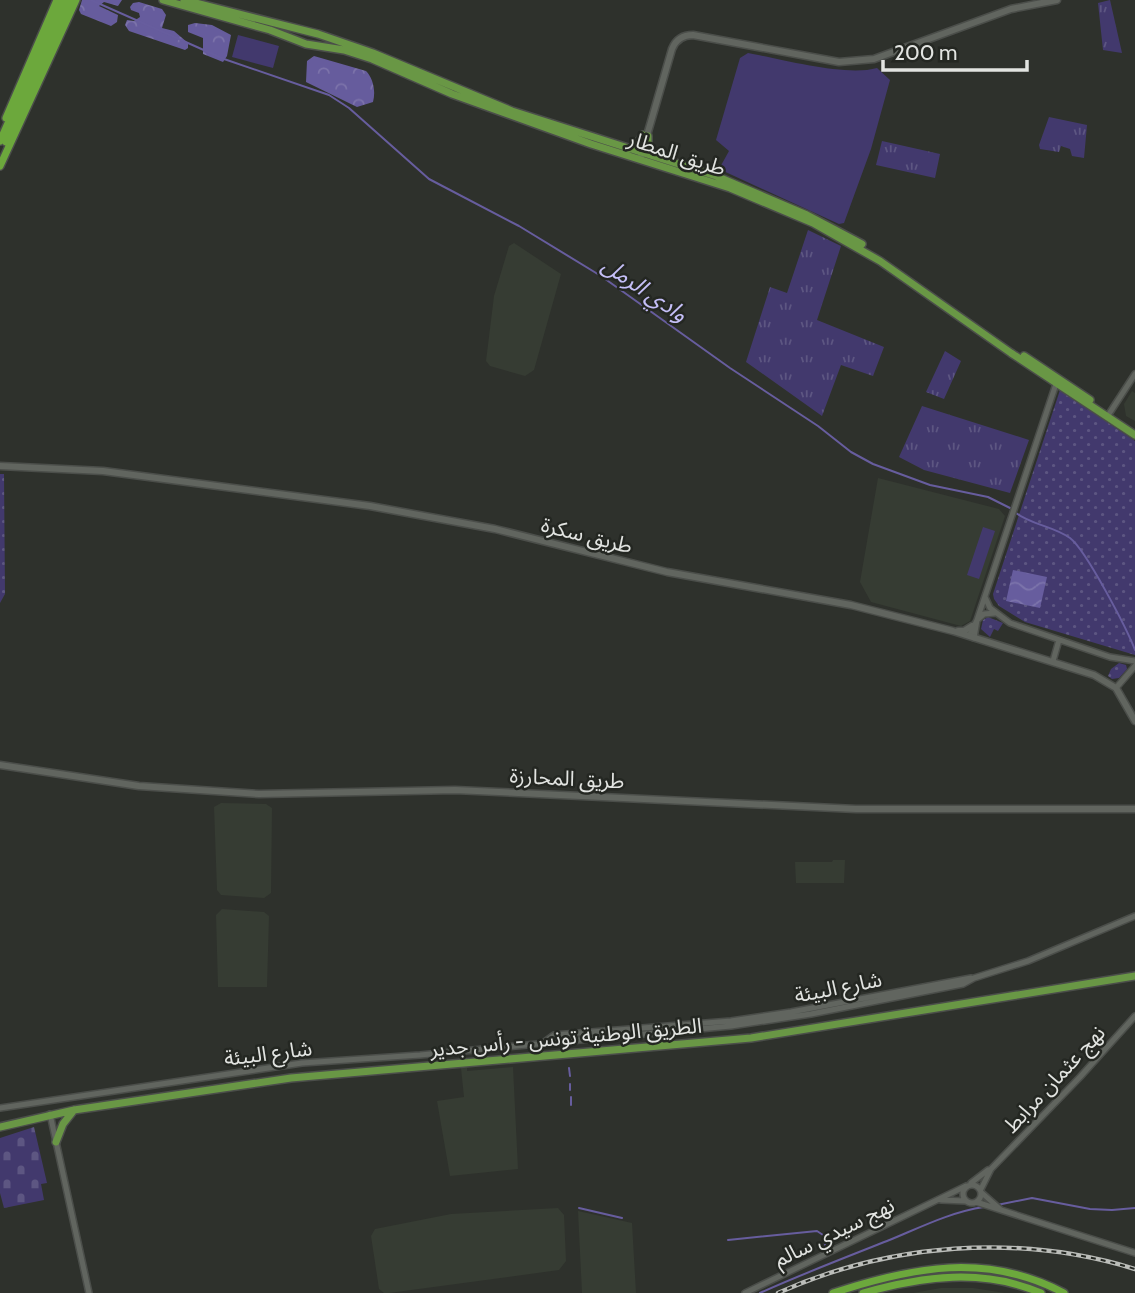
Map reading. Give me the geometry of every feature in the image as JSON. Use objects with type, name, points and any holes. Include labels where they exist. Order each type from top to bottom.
[{"type":"highway","points":[[0,135],[57,0]]},
{"type":"highway","points":[[0,159],[63,0]]},
{"type":"highway","points":[[0,141],[69,0]]},
{"type":"highway","points":[[0,166],[75,0]]},
{"type":"highway","points":[[833,1293],[906,1272],[959,1266],[1009,1272],[1064,1293]]},
{"type":"highway","points":[[863,1293],[920,1280],[961,1276],[1002,1280],[1041,1293]]},
{"type":"main road","name":"طريق المطار","points":[[163,0],[327,49],[344,50],[372,59],[452,94],[718,180]]},
{"type":"main road","name":"طريق المطار","points":[[184,0],[332,39],[373,53],[512,111],[718,180],[845,234],[887,260],[1135,435]]},
{"type":"main road","points":[[637,154],[646,135],[673,46],[687,35],[839,62],[853,62],[874,59],[1011,9],[1057,0]]},
{"type":"main road","points":[[286,37],[289,27]]},
{"type":"main road","points":[[327,49],[332,39]]},
{"type":"main road","points":[[637,154],[637,144],[646,135]]},
{"type":"main road","points":[[646,135],[654,157]]},
{"type":"main road","name":"طريق المطار","points":[[1108,415],[1135,429]]},
{"type":"main road","name":"طريق سكرة","points":[[0,466],[103,471],[155,477],[327,500],[495,529],[649,568],[851,605],[953,631],[1094,675],[1116,688]]},
{"type":"main road","points":[[953,631],[964,631],[975,625],[981,638],[989,642]]},
{"type":"main road","points":[[1116,688],[1135,721]]},
{"type":"main road","name":"طريق المحارزة","points":[[0,765],[139,786],[259,794],[455,790],[856,809],[1135,809]]},
{"type":"main road","name":"الطريق الوطنية تونس - رأس جدير","points":[[0,1127],[50,1114],[291,1078],[751,1038],[1135,976]]},
{"type":"main road","points":[[57,1142],[63,1124],[74,1110]]},
{"type":"street","points":[[1108,415],[1135,374]]},
{"type":"street","points":[[972,637],[1057,381]]},
{"type":"street","points":[[985,595],[987,605],[998,615],[1018,626],[1126,660],[1134,666]]},
{"type":"street","points":[[975,625],[989,613],[998,615]]},
{"type":"street","points":[[1053,661],[1059,640]]},
{"type":"street","points":[[1126,660],[1134,666]]},
{"type":"street","points":[[1116,688],[1134,666]]},
{"type":"street","name":"شارع البيئة","points":[[0,1108],[302,1063],[541,1044],[554,1035],[743,1019],[974,978],[1028,961],[1135,916]]},
{"type":"street","name":"نهج عثمان مرابط","points":[[981,1191],[986,1175],[1135,1016]]},
{"type":"street","points":[[50,1114],[89,1293]]},
{"type":"street","name":"نهج عثمان مرابط","points":[[968,1185],[996,1164]]},
{"type":"street","points":[[1009,1213],[994,1205],[976,1185],[968,1185],[962,1194],[966,1201],[1135,1253]]},
{"type":"street","name":"نهج سيدي سالم","points":[[745,1293],[968,1185]]},
{"type":"street","points":[[975,1202],[980,1199],[981,1191]]},
{"type":"street","name":"نهج سيدي سالم","points":[[938,1201],[966,1201]]},
{"type":"shaded area","points":[[514,243],[561,274],[534,370],[525,376],[490,366],[486,361],[494,296],[509,246]]},
{"type":"shaded area","points":[[1132,391],[1135,393],[1135,421],[1126,416],[1124,404]]},
{"type":"shaded area","points":[[878,478],[999,509],[1005,516],[970,621],[961,626],[871,602],[860,582]]},
{"type":"shaded area","points":[[221,803],[266,804],[272,808],[271,893],[264,898],[221,895],[217,890],[214,807]]},
{"type":"shaded area","points":[[845,860],[844,883],[796,883],[795,862]]},
{"type":"shaded area","points":[[222,909],[264,912],[269,916],[267,987],[218,987],[216,915]]},
{"type":"shaded area","points":[[513,1067],[518,1169],[450,1176],[437,1101],[464,1097],[461,1068],[467,1068],[467,1071]]},
{"type":"shaded area","points":[[558,1208],[564,1215],[566,1261],[559,1270],[389,1293],[379,1289],[371,1236],[375,1229],[451,1214]]},
{"type":"shaded area","points":[[578,1211],[632,1223],[636,1293],[582,1293]]},
{"type":"shaded area","points":[[941,1288],[973,1288],[1005,1293],[913,1293]]},
{"type":"green space","points":[[82,0],[122,0],[118,6],[104,2],[99,6],[118,15],[117,22],[111,26],[81,14],[79,10]]},
{"type":"green space","points":[[1110,0],[1122,53],[1103,50],[1098,3]]},
{"type":"green space","points":[[139,2],[162,9],[166,15],[162,28],[174,31],[188,43],[188,48],[185,50],[129,31],[125,25],[127,20],[134,21],[140,17],[139,13],[130,7]]},
{"type":"green space","points":[[188,25],[212,25],[231,35],[227,56],[223,62],[203,54],[203,38],[188,32]]},
{"type":"green space","points":[[238,35],[279,46],[273,68],[232,57]]},
{"type":"green space","points":[[748,53],[831,69],[877,68],[890,80],[871,149],[844,223],[839,224],[719,169],[729,151],[716,140],[740,58]]},
{"type":"green space","points":[[314,56],[366,71],[373,85],[373,102],[357,107],[306,82],[307,61]]},
{"type":"green space","points":[[1049,117],[1087,125],[1084,158],[1072,156],[1070,149],[1061,146],[1059,152],[1040,149]]},
{"type":"green space","points":[[882,141],[940,154],[935,178],[876,165]]},
{"type":"green space","points":[[808,230],[841,246],[817,320],[884,347],[873,376],[841,365],[822,416],[746,362],[770,287],[787,293]]},
{"type":"green space","points":[[945,351],[961,361],[944,399],[926,392]]},
{"type":"green space","points":[[1060,390],[1135,441],[1135,655],[1025,622],[999,606],[994,599],[993,594]]},
{"type":"green space","points":[[922,406],[1029,440],[1010,493],[924,470],[899,457]]},
{"type":"green space","points":[[0,474],[4,474],[5,594],[0,603]]},
{"type":"green space","points":[[983,527],[995,531],[979,579],[967,575]]},
{"type":"green space","points":[[988,617],[1003,623],[998,631],[994,629],[990,637],[981,629],[983,620]]},
{"type":"green space","points":[[1119,663],[1126,665],[1127,669],[1119,678],[1112,679],[1108,676],[1111,669]]},
{"type":"green space","points":[[34,1127],[47,1183],[41,1184],[44,1200],[4,1208],[0,1193],[0,1138]]},
{"type":"water","points":[[1013,570],[1047,577],[1040,608],[1006,601]]},
{"type":"waterway","name":"وادي الرمل","points":[[91,0],[224,59],[329,95],[349,108],[429,179],[519,226],[601,276],[730,368],[818,426],[851,452],[873,464],[930,485],[988,497],[1012,509]]},
{"type":"waterway","name":"وادي الرمل","points":[[1016,513],[1063,534],[1077,545],[1106,591],[1135,650]]},
{"type":"waterway","points":[[569,1068],[570,1076]]},
{"type":"waterway","points":[[570,1084],[570,1090]]},
{"type":"waterway","points":[[571,1097],[571,1105]]},
{"type":"waterway","points":[[997,1205],[1032,1198],[1090,1209],[1135,1208]]},
{"type":"waterway","points":[[760,1293],[935,1221],[984,1207]]},
{"type":"waterway","points":[[579,1208],[622,1218]]},
{"type":"waterway","points":[[728,1240],[817,1231],[823,1235],[826,1249]]},
{"type":"railway","points":[[778,1293],[820,1276],[864,1263],[954,1249],[1045,1251],[1091,1258],[1135,1269]]}]
